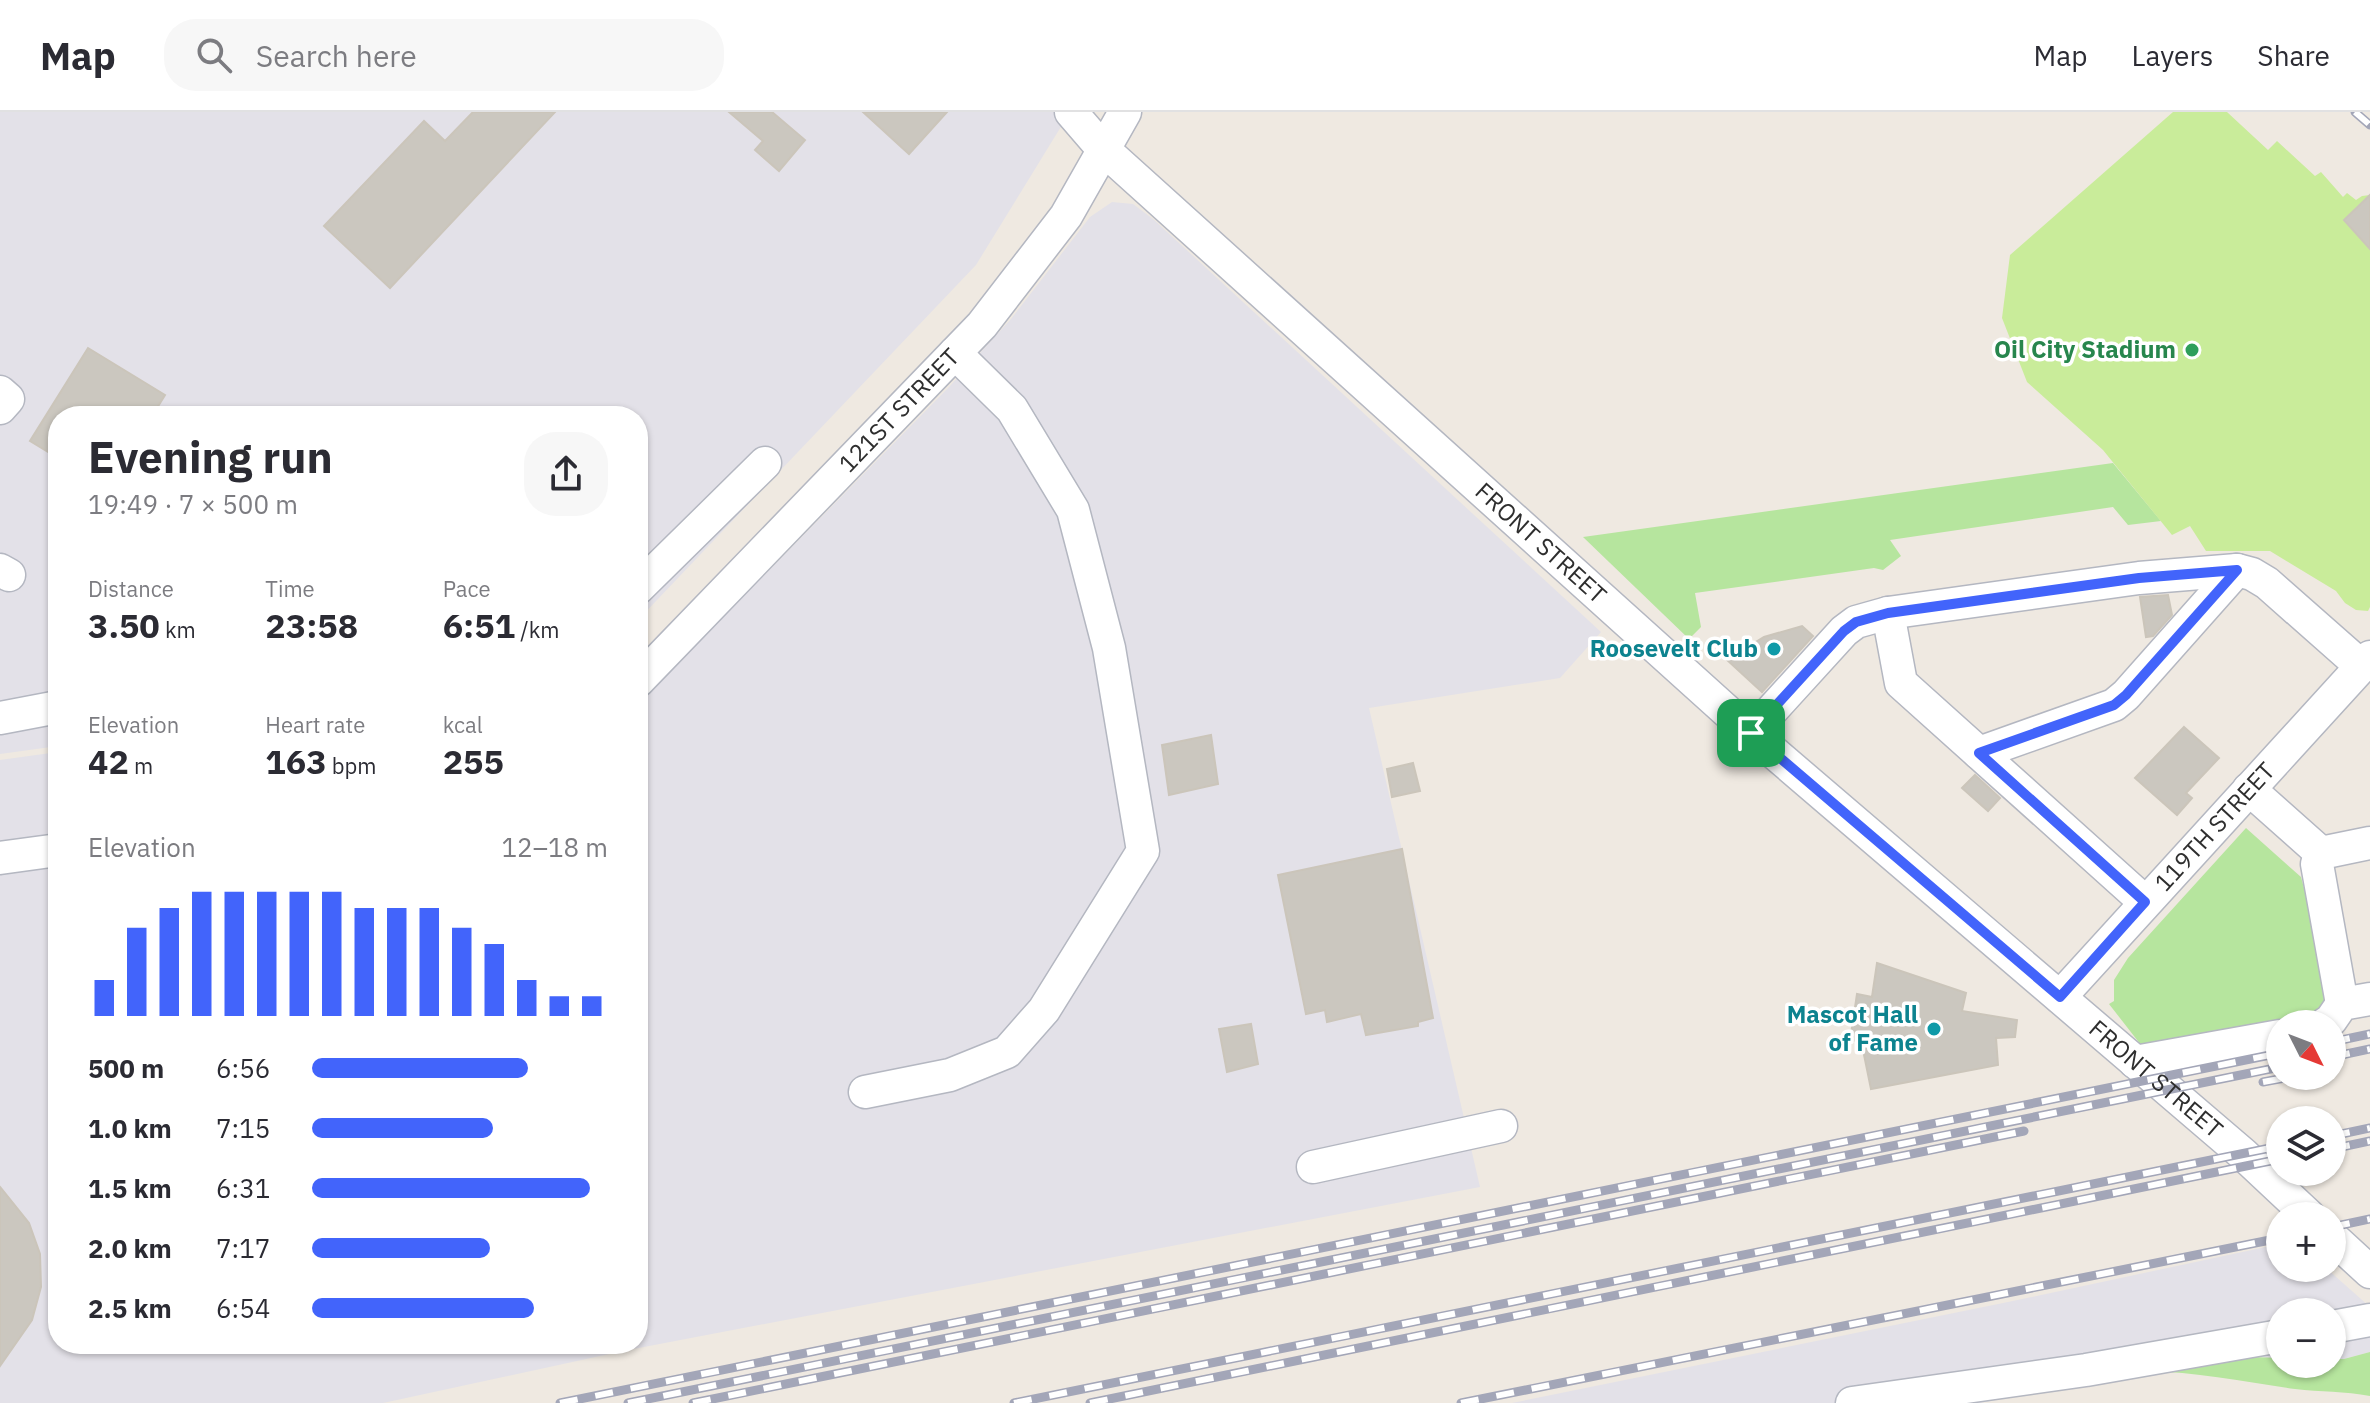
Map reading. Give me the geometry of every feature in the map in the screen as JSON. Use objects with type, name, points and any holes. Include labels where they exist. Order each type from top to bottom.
[{"type":"street","name":"FRONT STREET","points":[[1071,112],[1102,148],[1751,733],[2243,1154],[2294,1202]]},
{"type":"street","name":"121ST STREET","points":[[648,671],[982,325],[1066,216],[1125,112]]},
{"type":"street","points":[[865,1092],[950,1075],[1007,1052],[1044,1010],[1143,851],[1109,648],[1073,510],[1012,409],[955,353]]},
{"type":"street","points":[[0,392],[8,399],[0,408]]},
{"type":"street","points":[[648,578],[765,463]]},
{"type":"street","points":[[1751,733],[1844,631],[1856,622],[1888,613],[2142,578],[2237,570],[2252,574],[2366,661]]},
{"type":"street","points":[[1979,753],[2114,705],[2237,570]]},
{"type":"street","points":[[1888,613],[1901,683],[2145,902]]},
{"type":"street","name":"119TH STREET","points":[[2060,997],[2366,661]]},
{"type":"street","points":[[0,718],[48,709]]},
{"type":"street","points":[[2249,789],[2321,853]]},
{"type":"street","points":[[2321,853],[2370,843]]},
{"type":"street","points":[[0,858],[48,851]]},
{"type":"street","points":[[2321,853],[2317,864],[2346,1009]]},
{"type":"street","points":[[2135,1062],[2266,1039]]},
{"type":"street","points":[[1313,1167],[1501,1126]]},
{"type":"street","points":[[2346,1250],[2370,1272]]},
{"type":"street","points":[[2346,1324],[2370,1320]]},
{"type":"street","points":[[1852,1403],[2086,1370],[2266,1338]]},
{"type":"shaded area","points":[[0,112],[1070,112],[976,265],[648,609],[648,406],[48,406],[48,747],[0,754]]},
{"type":"shaded area","points":[[1112,202],[1133,204],[1153,219],[1601,632],[1560,678],[1369,708],[1480,1187],[648,1346],[648,694],[949,387],[1011,319],[1090,217]]},
{"type":"shaded area","points":[[48,753],[48,1354],[609,1354],[383,1403],[0,1403],[0,760]]},
{"type":"shaded area","points":[[2266,1247],[2266,1282],[2342,1282],[2370,1307],[2370,1352],[2346,1358],[2346,1298],[2266,1298],[2266,1358],[2224,1356],[1980,1403],[1512,1403]]},
{"type":"green space","name":"Oil City Stadium","points":[[2173,112],[2227,112],[2268,150],[2277,141],[2315,176],[2321,172],[2343,197],[2347,193],[2356,200],[2370,195],[2368,611],[2356,610],[2345,603],[2336,591],[2270,551],[2206,551],[2190,526],[2172,535],[2103,450],[2027,382],[2002,318],[2010,255]]},
{"type":"green space","points":[[2113,463],[2161,521],[2128,525],[2113,507],[1890,540],[1901,556],[1883,570],[1874,568],[1695,593],[1701,627],[1689,639],[1583,537]]},
{"type":"green space","points":[[2246,828],[2301,877],[2333,993],[2321,1010],[2266,1010],[2266,1027],[2148,1054],[2109,1004],[2114,1001],[2114,980],[2128,958]]},
{"type":"green space","points":[[2370,1352],[2370,1396],[2147,1371],[2224,1356],[2266,1358],[2266,1378],[2346,1378],[2346,1358]]},
{"type":"building","points":[[473,112],[555,112],[390,288],[324,226],[424,121],[445,141]]},
{"type":"building","points":[[729,112],[772,112],[805,140],[779,171],[755,150],[763,141]]},
{"type":"building","points":[[863,112],[947,112],[909,154]]},
{"type":"building","points":[[2370,195],[2370,249],[2344,220]]},
{"type":"building","points":[[88,348],[165,395],[158,406],[52,406]]},
{"type":"building","points":[[48,412],[48,452],[30,441]]},
{"type":"building","points":[[2168,595],[2172,615],[2153,636],[2146,637],[2140,597]]},
{"type":"building","name":"Roosevelt Club","points":[[1802,626],[1813,636],[1762,692],[1727,660],[1764,637]]},
{"type":"building","points":[[2184,727],[2219,758],[2186,793],[2192,798],[2177,815],[2135,778]]},
{"type":"building","points":[[1211,735],[1218,784],[1169,795],[1162,745]]},
{"type":"building","points":[[1413,763],[1420,791],[1392,797],[1387,769]]},
{"type":"building","points":[[1975,775],[2000,798],[1988,811],[1962,788]]},
{"type":"building","points":[[1402,849],[1433,1018],[1418,1022],[1418,1026],[1366,1035],[1361,1014],[1327,1022],[1325,1010],[1306,1014],[1278,875]]},
{"type":"building","name":"Mascot Hall of Fame","points":[[1877,963],[1966,993],[1962,1011],[2017,1020],[2015,1037],[1996,1038],[1998,1065],[1871,1089],[1861,1040],[1850,1041],[1857,994],[1872,997]]},
{"type":"building","points":[[1251,1024],[1258,1064],[1227,1072],[1219,1029]]},
{"type":"building","points":[[0,1187],[29,1223],[40,1254],[41,1287],[32,1320],[0,1366]]},
{"type":"railway","points":[[2355,112],[2370,125]]},
{"type":"railway","points":[[2346,1039],[2370,1034]]},
{"type":"railway","points":[[2346,1054],[2370,1049]]},
{"type":"railway","points":[[560,1403],[2266,1056]]},
{"type":"railway","points":[[628,1403],[2266,1070]]},
{"type":"railway","points":[[2346,1133],[2370,1128]]},
{"type":"railway","points":[[693,1403],[2024,1131]]},
{"type":"railway","points":[[2346,1146],[2370,1141]]},
{"type":"railway","points":[[1014,1403],[2266,1149]]},
{"type":"railway","points":[[1090,1403],[2266,1162]]},
{"type":"railway","points":[[2346,1224],[2370,1219]]},
{"type":"railway","points":[[1461,1403],[2266,1241]]},
{"type":"place","name":"Oil City Stadium","points":[[2192,350]]},
{"type":"place","name":"Roosevelt Club","points":[[1774,649]]},
{"type":"place","name":"Mascot Hall of Fame","points":[[1934,1029]]},
{"type":"route","points":[[2237,570],[2114,705],[1979,753],[2145,902],[2060,997],[1751,733],[1844,631],[1856,622],[1888,613],[2139,578],[2237,570]]}]
